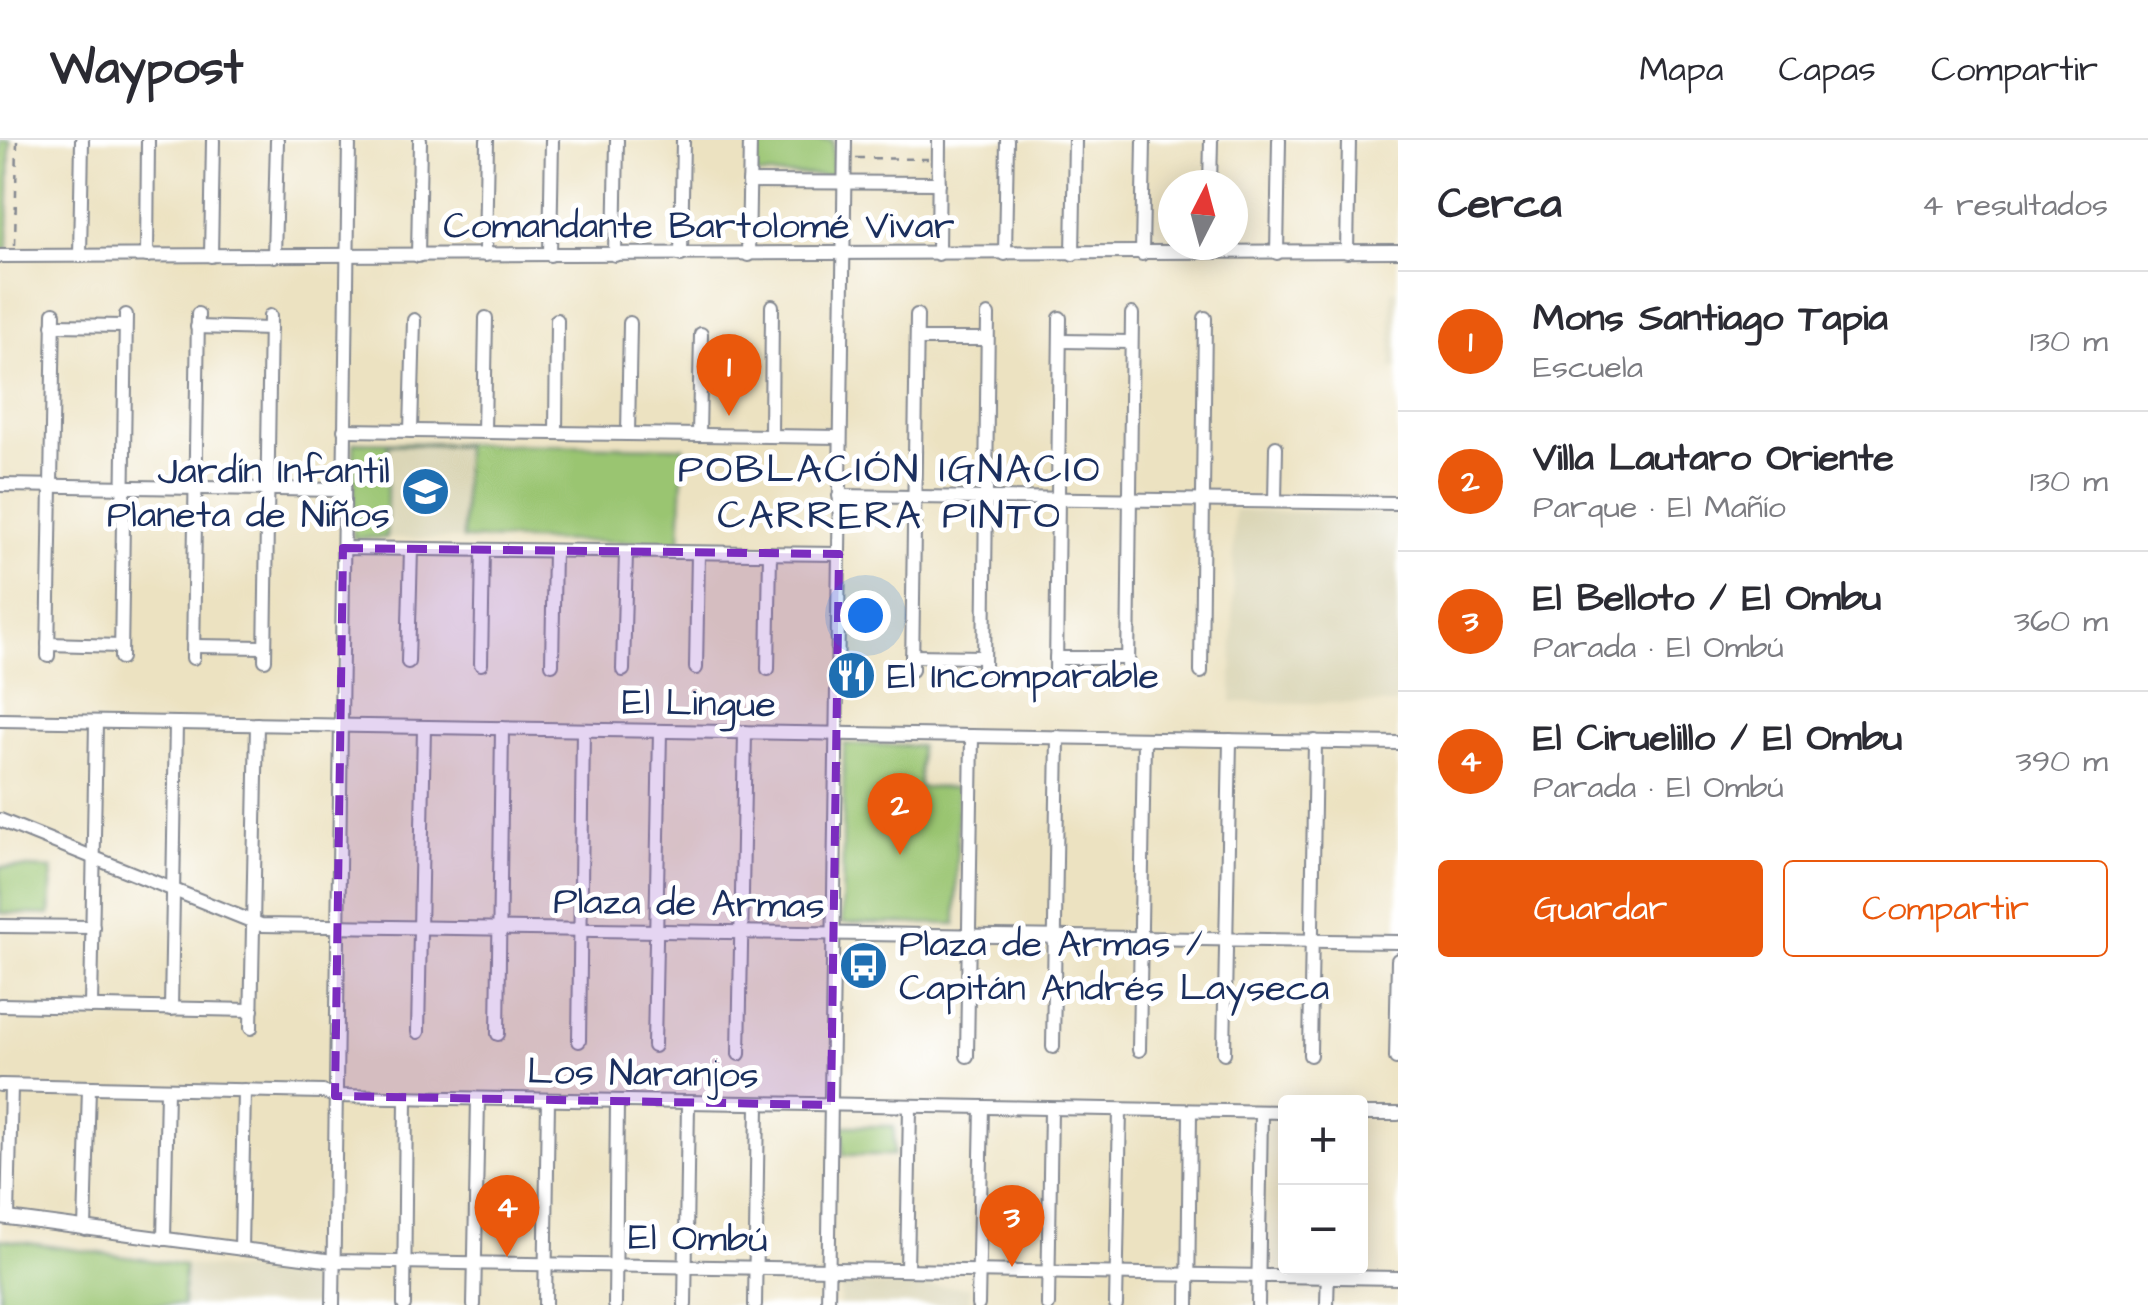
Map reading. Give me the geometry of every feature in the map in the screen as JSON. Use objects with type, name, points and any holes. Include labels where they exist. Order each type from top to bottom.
[{"type":"street","points":[[80,256],[82,140]]},
{"type":"street","points":[[147,256],[148,140]]},
{"type":"street","points":[[211,256],[213,140]]},
{"type":"street","points":[[274,256],[277,140]]},
{"type":"street","points":[[332,1305],[349,140]]},
{"type":"street","points":[[418,256],[420,140]]},
{"type":"street","points":[[485,255],[487,140]]},
{"type":"street","points":[[550,255],[552,140]]},
{"type":"street","points":[[615,255],[618,140]]},
{"type":"street","points":[[681,255],[683,140]]},
{"type":"street","points":[[748,255],[750,140]]},
{"type":"street","points":[[828,1305],[845,140]]},
{"type":"street","points":[[938,254],[940,140]]},
{"type":"street","points":[[1005,254],[1007,140]]},
{"type":"street","points":[[1073,254],[1075,140]]},
{"type":"street","points":[[1142,254],[1144,140]]},
{"type":"street","points":[[1210,170],[1211,140]]},
{"type":"street","points":[[1277,253],[1279,140]]},
{"type":"street","points":[[1347,252],[1349,140]]},
{"type":"street","points":[[749,182],[939,183]]},
{"type":"street","name":"Comandante Bartolomé Vivar","points":[[1248,251],[1398,251]]},
{"type":"street","name":"Comandante Bartolomé Vivar","points":[[8,256],[1158,253]]},
{"type":"street","points":[[771,436],[772,306]]},
{"type":"street","points":[[1056,658],[1128,665],[1132,314]]},
{"type":"street","points":[[917,315],[912,663],[984,664],[988,315]]},
{"type":"street","points":[[484,432],[486,318]]},
{"type":"street","points":[[1056,673],[1060,318]]},
{"type":"street","points":[[1201,672],[1204,318]]},
{"type":"street","points":[[53,319],[126,320],[124,487],[121,652],[48,650],[53,319]]},
{"type":"street","points":[[411,431],[414,320]]},
{"type":"street","points":[[556,433],[557,320]]},
{"type":"street","points":[[198,321],[270,322],[268,489],[265,653],[194,652],[198,321]]},
{"type":"street","points":[[628,434],[630,323]]},
{"type":"street","points":[[699,435],[701,334]]},
{"type":"street","points":[[917,339],[988,339]]},
{"type":"street","points":[[1060,342],[1132,342]]},
{"type":"street","points":[[344,430],[840,437]]},
{"type":"street","points":[[1274,501],[1276,447]]},
{"type":"street","points":[[0,485],[343,490]]},
{"type":"street","points":[[839,496],[1398,503]]},
{"type":"street","points":[[342,548],[839,554]]},
{"type":"street","points":[[408,662],[411,548]]},
{"type":"street","points":[[481,664],[483,550]]},
{"type":"street","points":[[552,664],[554,550]]},
{"type":"street","points":[[623,670],[626,552]]},
{"type":"street","points":[[696,668],[698,552]]},
{"type":"street","points":[[768,669],[770,554]]},
{"type":"street","name":"El Lingue","points":[[0,720],[1398,742]]},
{"type":"street","points":[[92,1007],[96,722]]},
{"type":"street","points":[[171,1008],[176,723]]},
{"type":"street","points":[[252,1028],[256,724]]},
{"type":"street","points":[[418,1032],[424,727]]},
{"type":"street","points":[[498,1034],[502,728]]},
{"type":"street","points":[[578,1041],[583,730]]},
{"type":"street","points":[[654,1046],[660,731]]},
{"type":"street","points":[[739,1054],[744,732]]},
{"type":"street","points":[[967,1056],[972,736]]},
{"type":"street","points":[[1053,1048],[1058,737]]},
{"type":"street","points":[[1139,1050],[1144,738]]},
{"type":"street","points":[[1224,1053],[1230,740]]},
{"type":"street","points":[[1310,1054],[1315,741]]},
{"type":"street","name":"Plaza de Armas","points":[[0,820],[253,924],[1398,942]]},
{"type":"street","points":[[0,926],[93,928]]},
{"type":"street","points":[[1396,1058],[1398,960]]},
{"type":"street","points":[[0,1005],[252,1010]]},
{"type":"street","points":[[4,1218],[6,1086]]},
{"type":"street","name":"Los Naranjos","points":[[6,1086],[323,1092],[336,1096],[1278,1112]]},
{"type":"street","points":[[86,1228],[89,1087]]},
{"type":"street","points":[[164,1239],[167,1089]]},
{"type":"street","points":[[240,1249],[244,1090]]},
{"type":"street","points":[[404,1305],[406,1097]]},
{"type":"street","points":[[474,1305],[478,1098]]},
{"type":"street","points":[[545,1305],[548,1100]]},
{"type":"street","points":[[615,1305],[616,1101]]},
{"type":"street","points":[[686,1305],[688,1102]]},
{"type":"street","points":[[755,1305],[758,1104]]},
{"type":"street","points":[[907,1270],[910,1106]]},
{"type":"street","points":[[978,1305],[982,1108]]},
{"type":"street","points":[[1048,1305],[1050,1109]]},
{"type":"street","points":[[1116,1305],[1120,1110]]},
{"type":"street","points":[[1188,1305],[1190,1111]]},
{"type":"street","points":[[1258,1305],[1261,1112]]},
{"type":"street","points":[[1368,1114],[1398,1114]]},
{"type":"street","name":"El Ombú","points":[[4,1218],[333,1261],[1278,1275]]},
{"type":"street","points":[[1327,1305],[1328,1275]]},
{"type":"street","name":"El Ombú","points":[[1363,1275],[1398,1278]]},
{"type":"path","points":[[8,256],[17,140]]},
{"type":"path","points":[[844,158],[939,159]]},
{"type":"highlighted area","points":[[343,548],[839,554],[831,1105],[335,1096]]},
{"type":"shaded area","points":[[1398,290],[1398,368],[1391,368],[1391,291]]},
{"type":"shaded area","name":"Jardín Infantil Planeta de Niños","points":[[387,444],[464,446],[463,539],[386,538]]},
{"type":"shaded area","points":[[1234,511],[1398,514],[1398,704],[1232,702]]},
{"type":"shaded area","points":[[184,1265],[324,1277],[323,1305],[183,1305]]},
{"type":"shaded area","points":[[840,1285],[969,1287],[969,1305],[840,1305]]},
{"type":"green space","points":[[0,140],[10,140],[8,249],[0,250]]},
{"type":"green space","points":[[756,140],[833,140],[833,176],[756,175]]},
{"type":"green space","points":[[354,442],[684,447],[680,543],[463,539],[464,446],[388,444],[386,538],[353,538]]},
{"type":"green space","points":[[844,744],[920,746],[919,787],[958,788],[956,924],[842,923]]},
{"type":"green space","points":[[0,867],[52,869],[50,915],[0,913]]},
{"type":"green space","points":[[843,1126],[894,1126],[894,1155],[843,1155]]},
{"type":"green space","points":[[0,1239],[184,1265],[183,1305],[0,1305]]},
{"type":"place","name":"Mons Santiago Tapia","points":[[729,416]]},
{"type":"place","name":"Jardín Infantil Planeta de Niños","points":[[425,492]]},
{"type":"place","name":"El Incomparable","points":[[852,675]]},
{"type":"place","name":"Villa Lautaro Oriente","points":[[900,855]]},
{"type":"place","name":"Plaza de Armas / Capitán Andrés Layseca","points":[[864,965]]},
{"type":"place","name":"El Ciruelillo / El Ombu","points":[[507,1257]]},
{"type":"place","name":"El Belloto / El Ombu","points":[[1012,1267]]},
{"type":"district","name":"POBLACIÓN IGNACIO CARRERA PINTO","points":[[890,491]]}]
